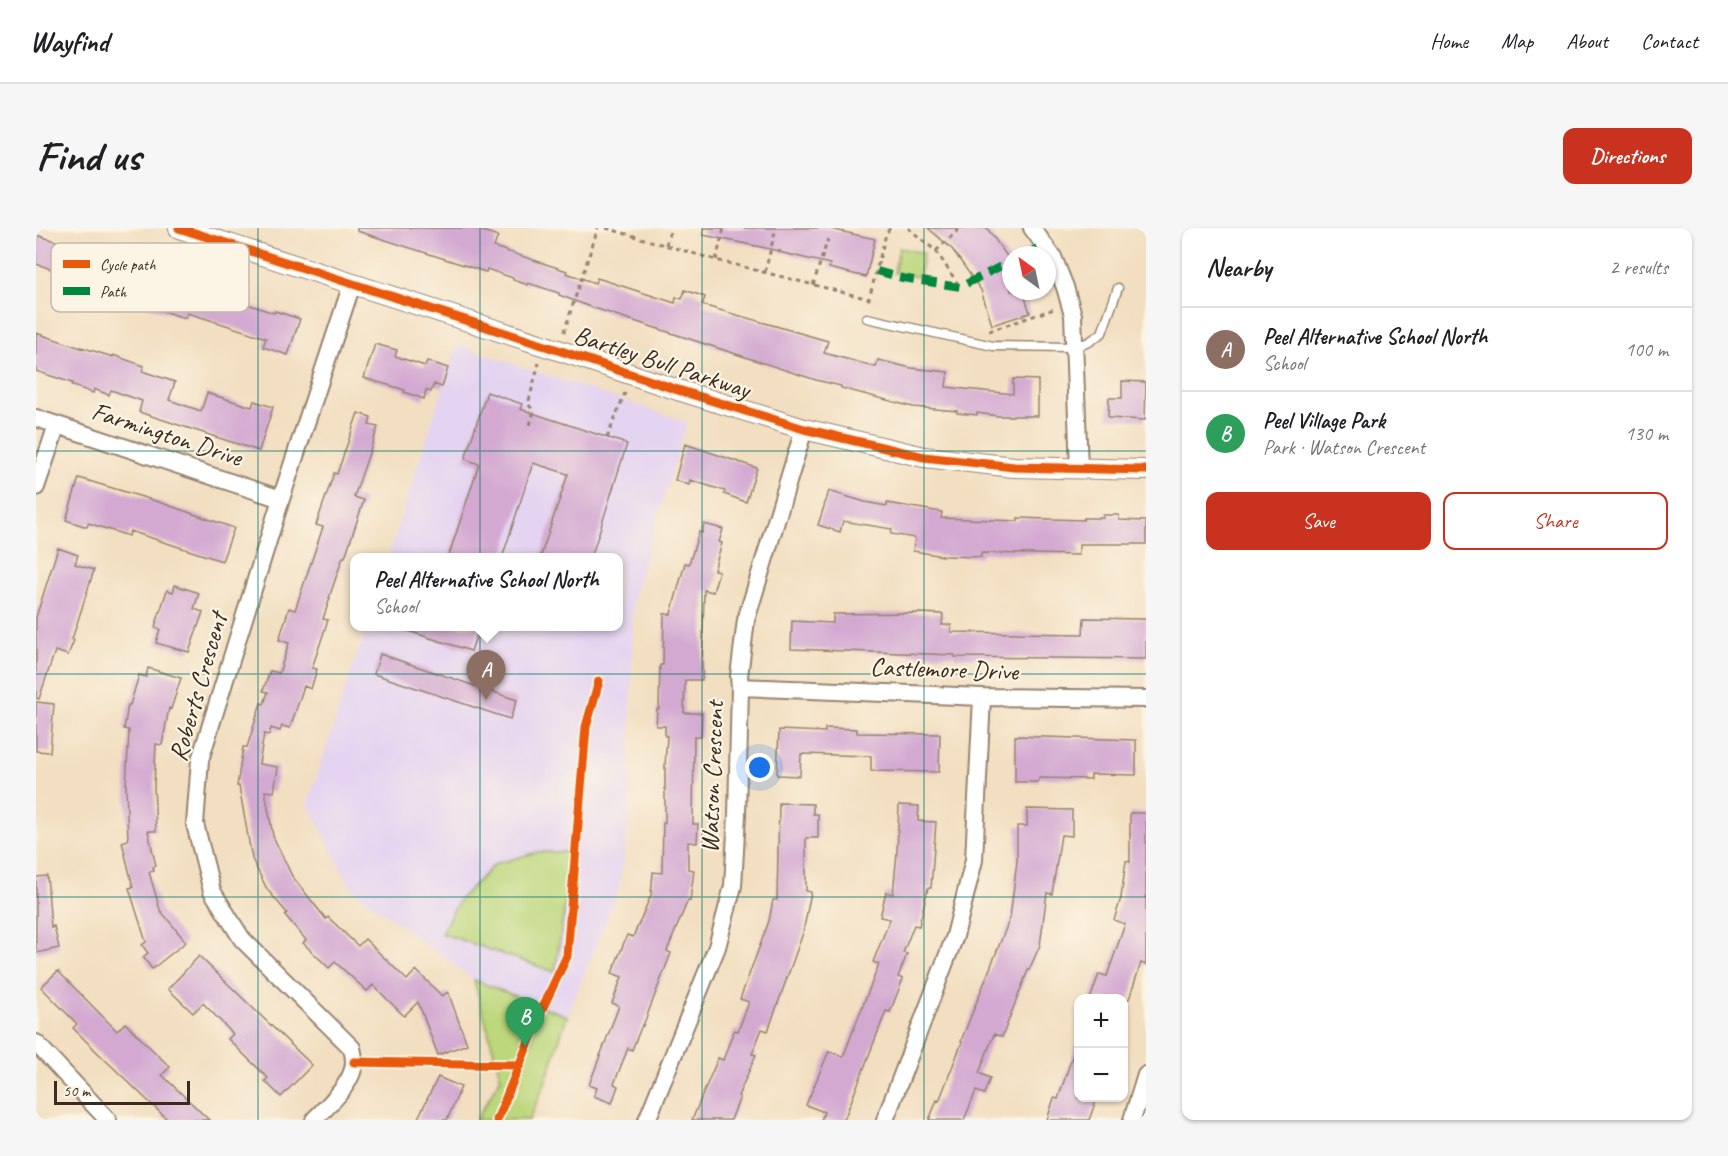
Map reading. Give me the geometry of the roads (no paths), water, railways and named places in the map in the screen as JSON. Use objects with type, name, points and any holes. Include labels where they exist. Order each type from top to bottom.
[{"type":"street","name":"Bartley Bull Parkway","points":[[179,228],[225,243]]},
{"type":"street","points":[[1032,228],[1053,257],[1073,315],[1079,468]]},
{"type":"street","name":"Bartley Bull Parkway","points":[[249,251],[804,429],[924,457],[1014,468],[1146,470]]},
{"type":"street","name":"Roberts Crescent","points":[[314,1120],[351,1077],[354,1062],[352,1047],[242,939],[212,891],[195,824],[200,760],[281,500],[352,284]]},
{"type":"street","name":"Farmington Drive","points":[[36,418],[281,500]]},
{"type":"street","points":[[36,487],[57,425]]},
{"type":"street","name":"Watson Crescent","points":[[646,1120],[717,947],[733,886],[737,815],[739,676],[746,620],[804,429]]},
{"type":"street","name":"Castlemore Drive","points":[[740,687],[982,697],[1146,699]]},
{"type":"street","points":[[885,1120],[955,936],[974,860],[982,697]]},
{"type":"street","points":[[36,1043],[108,1120]]},
{"type":"street","points":[[1132,1120],[1146,1075]]},
{"type":"lane","points":[[867,318],[993,346],[1075,347],[1089,342],[1102,333],[1118,288]]},
{"type":"place","name":"Peel Alternative School North","points":[[486,700]]},
{"type":"place","name":"Peel Village Park","points":[[525,1047]]}]
